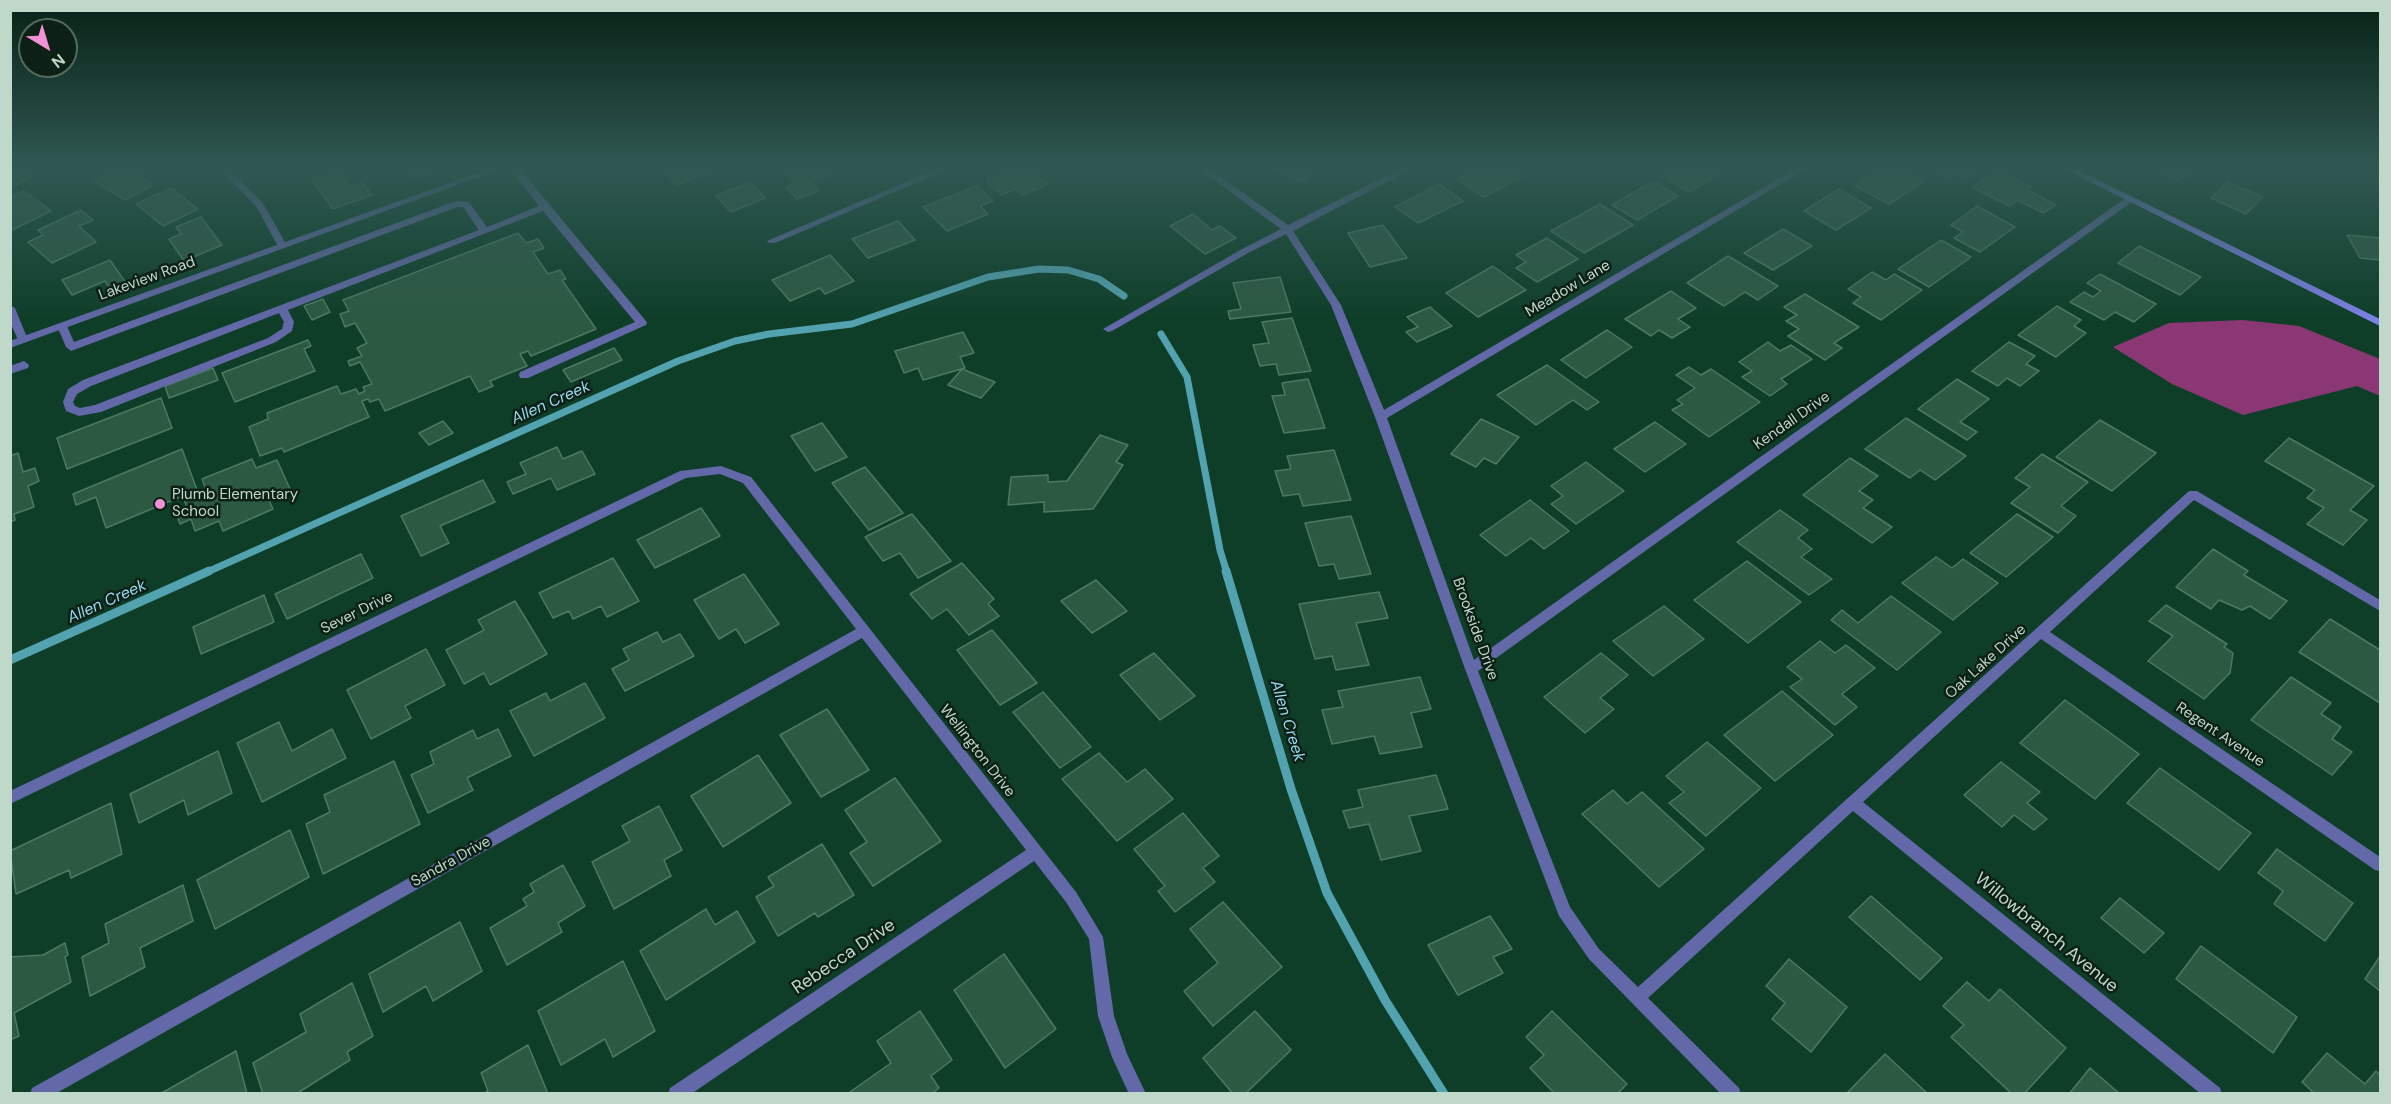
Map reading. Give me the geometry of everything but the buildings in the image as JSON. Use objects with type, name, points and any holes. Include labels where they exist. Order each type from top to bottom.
[{"type":"main road","points":[[2173,221],[2380,323]]},
{"type":"street","points":[[268,221],[282,246]]},
{"type":"street","name":"Lakeview Road","points":[[10,345],[353,221]]},
{"type":"street","points":[[62,326],[71,347],[412,221]]},
{"type":"street","points":[[478,221],[485,231]]},
{"type":"street","points":[[282,308],[289,322],[287,331],[272,340],[97,408],[80,412],[70,408],[68,402],[72,392],[87,383],[282,308],[485,231],[511,221]]},
{"type":"street","points":[[524,375],[642,323],[556,221]]},
{"type":"street","points":[[772,241],[821,221]]},
{"type":"street","name":"Brookside Drive","points":[[1275,221],[1287,229],[1336,305],[1381,417],[1471,669],[1563,911],[1594,954],[1733,1094]]},
{"type":"street","points":[[1108,329],[1304,221]]},
{"type":"street","name":"Meadow Lane","points":[[1381,417],[1714,221]]},
{"type":"street","name":"Kendall Drive","points":[[1471,669],[2100,221]]},
{"type":"street","points":[[10,309],[23,340]]},
{"type":"street","points":[[10,370],[24,365]]},
{"type":"street","name":"Wellington Drive","points":[[721,470],[747,480],[1071,897],[1096,937],[1106,1016],[1120,1057],[1138,1094]]},
{"type":"street","name":"Sever Drive","points":[[10,798],[684,474],[721,470]]},
{"type":"street","name":"Oak Lake Drive","points":[[1637,998],[2193,494],[2380,606]]},
{"type":"street","name":"Sandra Drive","points":[[38,1094],[863,631]]},
{"type":"street","name":"Regent Avenue","points":[[2042,633],[2380,865]]},
{"type":"street","name":"Willowbranch Avenue","points":[[1853,803],[2214,1094]]},
{"type":"street","name":"Rebecca Drive","points":[[676,1094],[1035,852]]},
{"type":"shaded area","points":[[2243,320],[2299,326],[2380,359],[2380,396],[2357,386],[2243,415],[2172,384],[2113,347],[2169,323]]},
{"type":"waterway","name":"Allen Creek","points":[[205,573],[678,361],[735,341],[769,334],[852,324],[988,277],[1039,269],[1068,270],[1099,279],[1124,296]]},
{"type":"waterway","name":"Allen Creek","points":[[1161,334],[1187,377],[1220,550],[1227,573]]},
{"type":"waterway","name":"Allen Creek","points":[[10,660],[209,571]]},
{"type":"waterway","name":"Allen Creek","points":[[1226,571],[1291,789],[1327,893],[1385,1000],[1444,1094]]},
{"type":"place","name":"Plumb Elementary School","points":[[160,504]]}]
